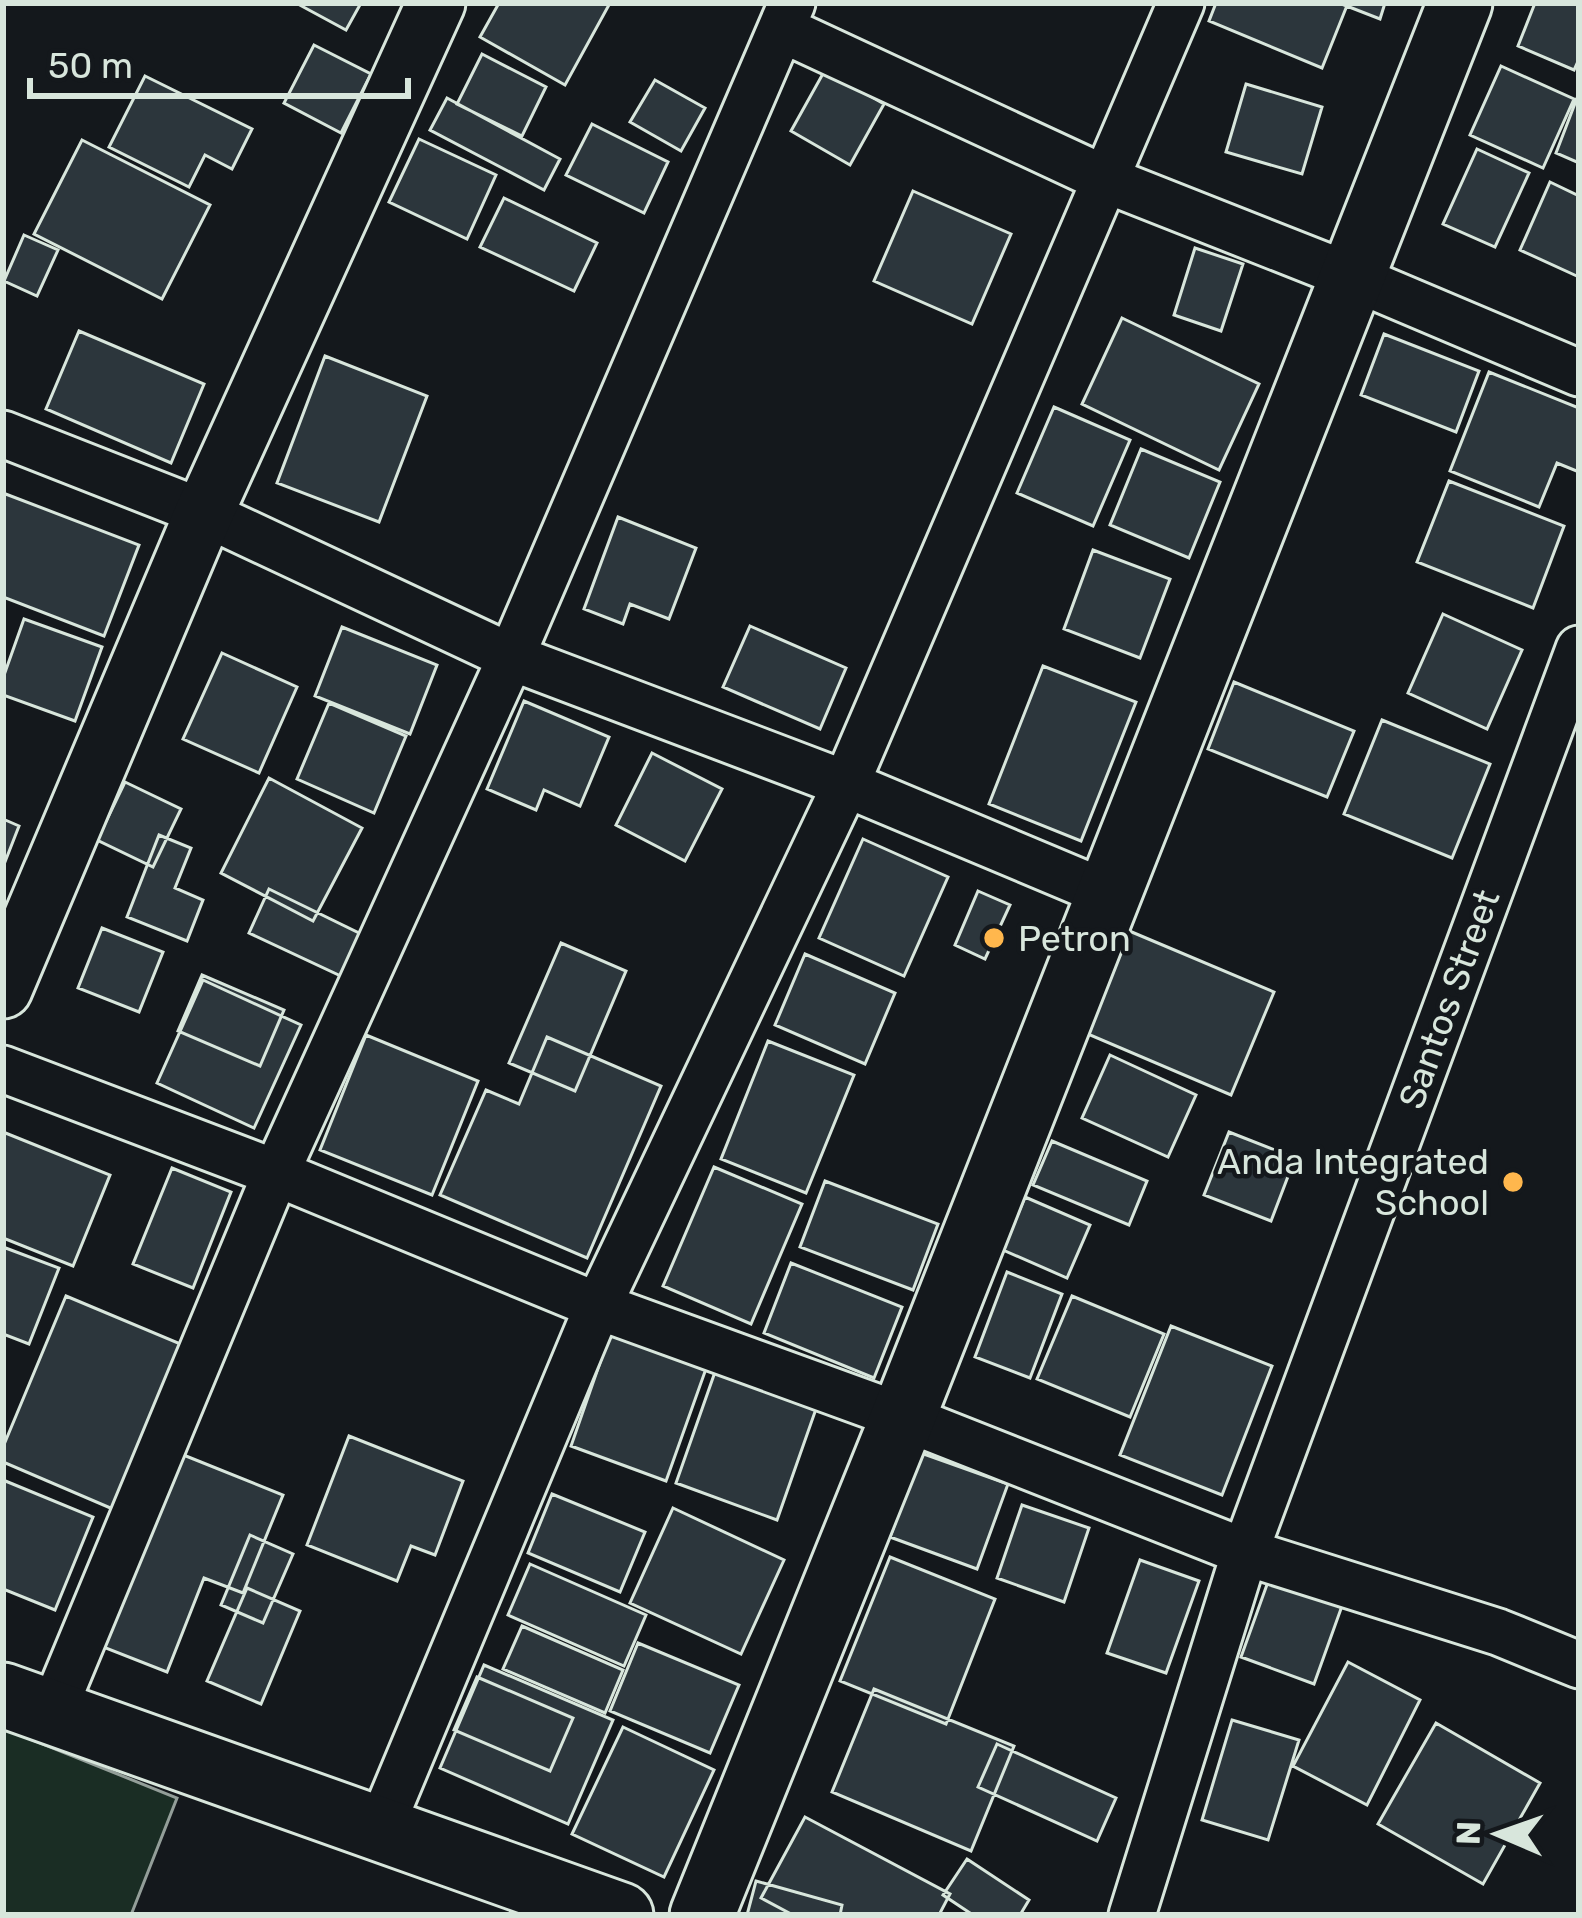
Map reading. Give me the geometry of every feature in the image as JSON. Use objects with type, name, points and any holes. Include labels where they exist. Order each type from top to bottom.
[{"type":"main road","points":[[702,1915],[1460,3]]},
{"type":"main road","points":[[28,1704],[621,1915]]},
{"type":"street","points":[[3,989],[204,514],[436,3]]},
{"type":"street","points":[[379,1831],[598,1306],[846,784],[1181,3]]},
{"type":"street","points":[[28,1704],[511,657],[787,16],[1107,180],[1579,373]]},
{"type":"street","points":[[3,434],[204,514],[511,657],[846,784],[1108,894]]},
{"type":"street","name":"Santos Street","points":[[1132,1915],[1245,1552],[1579,649]]},
{"type":"street","points":[[3,1070],[276,1173],[598,1306],[903,1417],[1245,1552],[1498,1632],[1579,1665]]},
{"type":"green space","points":[[3,1728],[177,1798],[131,1915],[3,1915]]},
{"type":"building","points":[[296,3],[361,3],[346,30]]},
{"type":"building","points":[[499,3],[610,3],[565,85],[480,37]]},
{"type":"building","points":[[1216,3],[1348,3],[1322,68],[1209,21]]},
{"type":"building","points":[[1339,3],[1385,3],[1380,19]]},
{"type":"building","points":[[1535,3],[1579,3],[1579,59],[1574,70],[1518,46]]},
{"type":"building","points":[[314,45],[371,74],[341,133],[284,103]]},
{"type":"building","points":[[482,54],[546,87],[522,136],[457,104]]},
{"type":"building","points":[[1501,66],[1574,99],[1543,168],[1470,135]]},
{"type":"building","points":[[825,70],[884,104],[850,165],[791,131]]},
{"type":"building","points":[[145,76],[252,129],[232,169],[205,155],[189,187],[109,147]]},
{"type":"building","points":[[655,80],[705,108],[681,151],[630,122]]},
{"type":"building","points":[[1246,84],[1322,107],[1302,174],[1226,152]]},
{"type":"building","points":[[1579,93],[1579,163],[1556,153]]},
{"type":"building","points":[[447,98],[560,159],[544,190],[430,130]]},
{"type":"building","points":[[592,124],[668,162],[644,213],[566,175]]},
{"type":"building","points":[[419,139],[496,175],[467,239],[389,202]]},
{"type":"building","points":[[82,140],[210,205],[162,299],[34,234]]},
{"type":"building","points":[[1477,149],[1529,173],[1495,247],[1443,224]]},
{"type":"building","points":[[1550,182],[1579,196],[1579,277],[1520,250]]},
{"type":"building","points":[[913,191],[1011,234],[972,324],[874,281]]},
{"type":"building","points":[[504,198],[597,243],[574,291],[480,247]]},
{"type":"building","points":[[24,235],[58,250],[37,296],[4,281]]},
{"type":"building","points":[[1195,248],[1243,264],[1221,331],[1174,315]]},
{"type":"building","points":[[1122,318],[1259,384],[1219,470],[1082,404]]},
{"type":"building","points":[[79,331],[204,384],[171,463],[46,409]]},
{"type":"building","points":[[1384,334],[1479,371],[1456,432],[1361,395]]},
{"type":"building","points":[[325,356],[427,396],[379,522],[277,483]]},
{"type":"building","points":[[1489,372],[1579,408],[1579,472],[1557,463],[1539,507],[1450,471]]},
{"type":"building","points":[[1054,407],[1130,440],[1093,526],[1017,493]]},
{"type":"building","points":[[1141,449],[1220,482],[1189,558],[1110,525]]},
{"type":"building","points":[[1449,481],[1564,526],[1533,608],[1417,562]]},
{"type":"building","points":[[3,493],[139,545],[104,636],[3,597]]},
{"type":"building","points":[[618,517],[696,548],[669,619],[630,604],[623,624],[584,609]]},
{"type":"building","points":[[1093,550],[1170,579],[1140,658],[1064,629]]},
{"type":"building","points":[[1443,614],[1522,650],[1487,729],[1408,693]]},
{"type":"building","points":[[24,619],[102,647],[75,721],[3,695],[3,678]]},
{"type":"building","points":[[750,626],[846,668],[820,729],[723,687]]},
{"type":"building","points":[[342,627],[437,665],[410,734],[315,696]]},
{"type":"building","points":[[222,653],[297,687],[259,773],[183,739]]},
{"type":"building","points":[[1043,666],[1136,702],[1081,841],[989,804]]},
{"type":"building","points":[[1234,682],[1354,731],[1327,797],[1208,749]]},
{"type":"building","points":[[524,701],[609,737],[580,806],[544,790],[536,810],[487,789]]},
{"type":"building","points":[[329,703],[406,736],[374,813],[297,779]]},
{"type":"building","points":[[1382,720],[1490,764],[1452,858],[1344,814]]},
{"type":"building","points":[[652,753],[722,789],[685,861],[616,825]]},
{"type":"building","points":[[269,778],[362,828],[313,921],[221,873]]},
{"type":"building","points":[[125,782],[181,809],[153,867],[97,840]]},
{"type":"building","points":[[3,819],[19,826],[3,867]]},
{"type":"building","points":[[159,835],[191,848],[175,888],[203,900],[187,941],[127,917]]},
{"type":"building","points":[[863,839],[948,877],[904,976],[819,938]]},
{"type":"building","points":[[269,889],[363,935],[343,977],[249,933]]},
{"type":"building","points":[[978,891],[1010,905],[985,959],[955,945]]},
{"type":"building","points":[[102,928],[163,952],[139,1012],[78,988]]},
{"type":"building","points":[[1127,930],[1274,992],[1231,1095],[1083,1032]]},
{"type":"building","points":[[561,943],[626,971],[575,1091],[509,1063]]},
{"type":"building","points":[[805,954],[895,993],[865,1064],[775,1025]]},
{"type":"building","points":[[202,975],[284,1010],[260,1066],[178,1031]]},
{"type":"building","points":[[203,980],[301,1025],[254,1128],[157,1083]]},
{"type":"building","points":[[366,1035],[478,1081],[432,1195],[320,1150]]},
{"type":"building","points":[[547,1037],[661,1086],[587,1258],[440,1195],[486,1090],[519,1104]]},
{"type":"building","points":[[768,1041],[854,1075],[806,1193],[721,1159]]},
{"type":"building","points":[[1110,1055],[1196,1095],[1168,1157],[1082,1118]]},
{"type":"building","points":[[3,1132],[110,1175],[73,1266],[3,1238]]},
{"type":"building","points":[[1229,1132],[1295,1158],[1271,1221],[1204,1195]]},
{"type":"building","points":[[1052,1141],[1147,1181],[1129,1225],[1033,1185]]},
{"type":"building","points":[[714,1167],[802,1204],[751,1324],[663,1286]]},
{"type":"building","points":[[172,1168],[231,1192],[193,1288],[133,1264]]},
{"type":"building","points":[[825,1181],[938,1224],[913,1290],[800,1247]]},
{"type":"building","points":[[1025,1197],[1090,1225],[1067,1278],[1003,1250]]},
{"type":"building","points":[[3,1247],[59,1268],[29,1344],[3,1334]]},
{"type":"building","points":[[791,1263],[902,1307],[874,1378],[764,1333]]},
{"type":"building","points":[[1007,1272],[1062,1294],[1030,1378],[975,1357]]},
{"type":"building","points":[[66,1296],[183,1345],[115,1510],[3,1462],[3,1447]]},
{"type":"building","points":[[1072,1296],[1164,1334],[1130,1417],[1037,1379]]},
{"type":"building","points":[[1171,1326],[1272,1366],[1222,1495],[1120,1455]]},
{"type":"building","points":[[611,1331],[707,1366],[666,1481],[571,1446]]},
{"type":"building","points":[[715,1372],[816,1409],[777,1520],[676,1483]]},
{"type":"building","points":[[349,1436],[463,1481],[435,1555],[411,1546],[397,1581],[307,1545]]},
{"type":"building","points":[[176,1452],[283,1495],[243,1593],[204,1578],[167,1672],[98,1645]]},
{"type":"building","points":[[921,1453],[1008,1484],[977,1569],[890,1537]]},
{"type":"building","points":[[3,1480],[93,1517],[55,1610],[3,1589]]},
{"type":"building","points":[[552,1494],[645,1532],[620,1592],[528,1553]]},
{"type":"building","points":[[1022,1505],[1089,1528],[1064,1602],[997,1578]]},
{"type":"building","points":[[673,1508],[784,1560],[741,1654],[630,1603]]},
{"type":"building","points":[[250,1535],[293,1554],[263,1623],[221,1605]]},
{"type":"building","points":[[890,1557],[995,1599],[946,1724],[840,1681]]},
{"type":"building","points":[[1140,1560],[1199,1581],[1166,1673],[1107,1653]]},
{"type":"building","points":[[530,1564],[646,1615],[624,1666],[508,1615]]},
{"type":"building","points":[[1269,1579],[1342,1606],[1314,1684],[1241,1657]]},
{"type":"building","points":[[247,1588],[300,1611],[261,1704],[207,1681]]},
{"type":"building","points":[[522,1626],[623,1670],[605,1713],[503,1669]]},
{"type":"building","points":[[638,1643],[739,1685],[710,1753],[610,1711]]},
{"type":"building","points":[[1348,1662],[1420,1700],[1367,1805],[1293,1766]]},
{"type":"building","points":[[484,1665],[613,1720],[568,1824],[440,1768]]},
{"type":"building","points":[[477,1677],[573,1718],[550,1771],[454,1730]]},
{"type":"building","points":[[874,1689],[1014,1746],[971,1851],[832,1792]]},
{"type":"building","points":[[1232,1720],[1299,1740],[1268,1840],[1202,1820]]},
{"type":"building","points":[[1436,1723],[1540,1783],[1483,1884],[1378,1824]]},
{"type":"building","points":[[623,1727],[714,1770],[664,1877],[572,1834]]},
{"type":"building","points":[[997,1744],[1116,1798],[1097,1841],[978,1787]]},
{"type":"building","points":[[805,1817],[950,1894],[939,1915],[793,1915],[761,1898]]},
{"type":"building","points":[[967,1859],[1029,1900],[1020,1915],[973,1915],[943,1895]]},
{"type":"building","points":[[756,1881],[842,1905],[840,1915],[747,1915]]},
{"type":"place","name":"Petron","points":[[994,938]]},
{"type":"place","name":"Anda Integrated School","points":[[1513,1182]]}]
